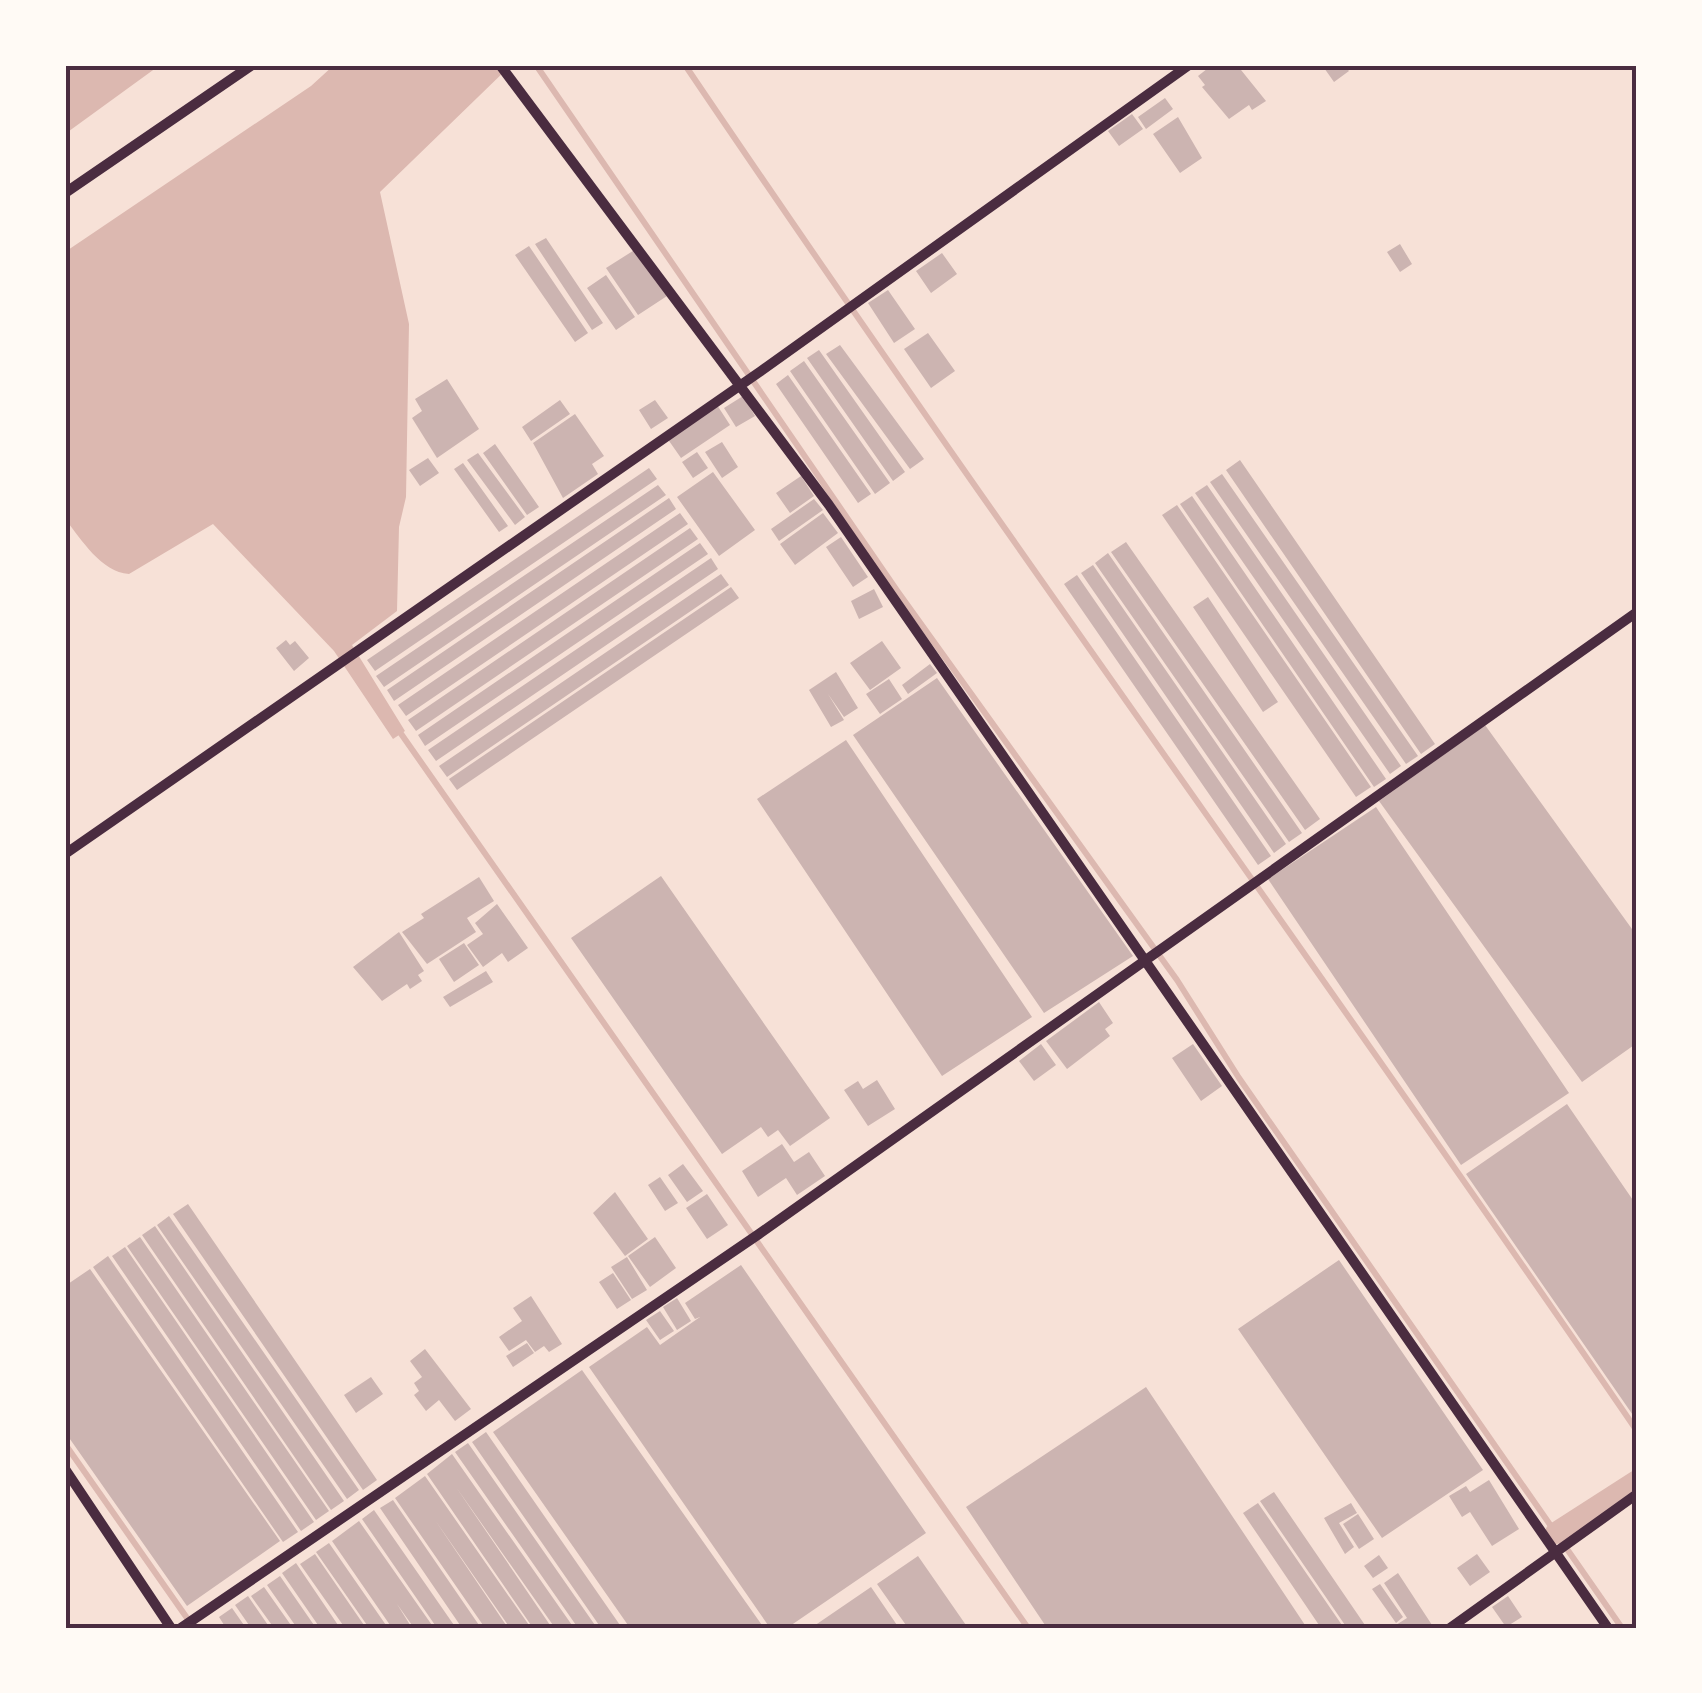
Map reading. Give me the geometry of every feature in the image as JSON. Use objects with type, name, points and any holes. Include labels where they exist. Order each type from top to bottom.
[{"type":"street","points":[[65,194],[252,65]]},
{"type":"street","points":[[500,65],[743,383],[1558,1550],[1608,1628]]},
{"type":"street","points":[[65,854],[761,371],[1189,65]]},
{"type":"street","points":[[182,1628],[760,1234],[1637,612]]},
{"type":"street","points":[[65,1468],[171,1628]]},
{"type":"street","points":[[1450,1628],[1637,1494]]},
{"type":"shaded area","points":[[65,65],[160,65],[65,134]]},
{"type":"shaded area","points":[[334,65],[511,65],[380,192],[409,324],[406,497],[399,527],[397,611],[352,645],[405,731],[393,739],[334,651],[213,524],[129,574],[101,561],[65,519],[65,252],[311,86]]},
{"type":"building","points":[[1212,65],[1237,65],[1266,101],[1252,110],[1249,105],[1229,119],[1202,87],[1205,85],[1198,76]]},
{"type":"building","points":[[1322,65],[1344,65],[1349,71],[1334,82]]},
{"type":"building","points":[[1165,98],[1173,109],[1146,129],[1138,117]]},
{"type":"building","points":[[1132,114],[1143,129],[1119,146],[1108,131]]},
{"type":"building","points":[[1178,117],[1202,158],[1180,173],[1153,134]]},
{"type":"building","points":[[546,238],[603,323],[592,330],[535,244]]},
{"type":"building","points":[[1400,244],[1412,264],[1400,272],[1387,252]]},
{"type":"building","points":[[529,246],[588,333],[575,342],[515,255]]},
{"type":"building","points":[[636,249],[667,296],[638,315],[606,268]]},
{"type":"building","points":[[942,253],[957,274],[931,293],[916,271]]},
{"type":"building","points":[[606,275],[635,317],[616,330],[587,288]]},
{"type":"building","points":[[888,290],[915,329],[894,343],[868,303]]},
{"type":"building","points":[[928,333],[955,371],[931,388],[904,349]]},
{"type":"building","points":[[840,345],[924,459],[910,469],[826,354]]},
{"type":"building","points":[[819,350],[905,472],[893,481],[807,358]]},
{"type":"building","points":[[804,361],[890,483],[875,494],[790,371]]},
{"type":"building","points":[[788,375],[871,494],[858,503],[776,384]]},
{"type":"building","points":[[447,379],[479,429],[437,458],[412,418],[422,411],[415,399]]},
{"type":"building","points":[[743,396],[755,416],[736,427],[724,408]]},
{"type":"building","points":[[560,400],[570,414],[531,441],[522,427]]},
{"type":"building","points":[[655,400],[668,418],[651,429],[639,410]]},
{"type":"building","points":[[717,405],[730,425],[681,458],[667,438]]},
{"type":"building","points":[[575,414],[604,456],[592,464],[598,474],[563,498],[533,443]]},
{"type":"building","points":[[722,442],[738,467],[722,478],[705,452]]},
{"type":"building","points":[[495,444],[539,507],[527,515],[483,453]]},
{"type":"building","points":[[697,452],[708,468],[693,478],[682,462]]},
{"type":"building","points":[[478,453],[525,517],[515,525],[467,460]]},
{"type":"building","points":[[428,458],[439,473],[420,486],[409,470]]},
{"type":"building","points":[[1240,460],[1435,744],[1421,754],[1226,470]]},
{"type":"building","points":[[463,463],[508,526],[499,532],[454,469]]},
{"type":"building","points":[[649,468],[657,479],[375,671],[367,660]]},
{"type":"building","points":[[713,472],[755,530],[719,556],[677,497]]},
{"type":"building","points":[[1222,474],[1418,756],[1406,764],[1210,482]]},
{"type":"building","points":[[801,476],[814,496],[790,513],[776,493]]},
{"type":"building","points":[[658,485],[666,495],[384,687],[376,676]]},
{"type":"building","points":[[1207,485],[1401,766],[1390,774],[1195,493]]},
{"type":"building","points":[[1192,496],[1386,779],[1374,787],[1180,504]]},
{"type":"building","points":[[669,498],[676,509],[394,701],[387,690]]},
{"type":"building","points":[[814,499],[823,510],[779,541],[771,529]]},
{"type":"building","points":[[1177,505],[1371,787],[1356,797],[1162,515]]},
{"type":"building","points":[[680,513],[688,524],[406,716],[398,705]]},
{"type":"building","points":[[823,513],[838,533],[795,565],[780,544]]},
{"type":"building","points":[[690,528],[698,539],[416,731],[408,720]]},
{"type":"building","points":[[841,537],[868,577],[853,587],[826,547]]},
{"type":"building","points":[[1126,542],[1320,819],[1305,830],[1111,552]]},
{"type":"building","points":[[700,543],[708,554],[425,746],[418,735]]},
{"type":"building","points":[[1108,553],[1302,833],[1289,842],[1095,563]]},
{"type":"building","points":[[711,558],[718,569],[436,761],[428,750]]},
{"type":"building","points":[[1093,565],[1286,844],[1274,853],[1081,573]]},
{"type":"building","points":[[721,574],[729,585],[447,777],[439,766]]},
{"type":"building","points":[[1077,575],[1271,856],[1258,865],[1064,584]]},
{"type":"building","points":[[731,587],[739,598],[457,790],[449,779]]},
{"type":"building","points":[[874,589],[883,607],[859,619],[851,601]]},
{"type":"building","points":[[1208,597],[1278,702],[1263,712],[1193,607]]},
{"type":"building","points":[[286,640],[290,645],[295,641],[309,658],[294,671],[276,648]]},
{"type":"building","points":[[882,641],[901,668],[870,690],[850,663]]},
{"type":"building","points":[[930,664],[937,673],[908,694],[902,685]]},
{"type":"building","points":[[836,672],[858,708],[844,717],[828,694],[844,720],[831,727],[809,690]]},
{"type":"building","points":[[937,678],[1133,956],[1044,1013],[853,735]]},
{"type":"building","points":[[889,679],[902,699],[880,714],[866,694]]},
{"type":"building","points":[[1485,725],[1637,936],[1637,1043],[1582,1082],[1379,801]]},
{"type":"building","points":[[846,740],[1032,1017],[942,1076],[757,799]]},
{"type":"building","points":[[1376,807],[1569,1093],[1461,1165],[1268,879]]},
{"type":"building","points":[[661,876],[830,1118],[790,1146],[778,1130],[768,1137],[761,1127],[722,1154],[571,938]]},
{"type":"building","points":[[479,877],[494,901],[467,918],[476,932],[427,964],[402,932],[424,918],[421,914]]},
{"type":"building","points":[[497,904],[528,948],[508,962],[502,953],[483,967],[467,945],[483,934],[475,923]]},
{"type":"building","points":[[399,932],[424,971],[418,975],[422,981],[410,989],[407,984],[382,1001],[353,967]]},
{"type":"building","points":[[464,943],[479,965],[454,982],[439,959]]},
{"type":"building","points":[[486,971],[493,982],[450,1007],[443,997]]},
{"type":"building","points":[[1099,1002],[1113,1023],[1105,1029],[1110,1036],[1067,1069],[1046,1041]]},
{"type":"building","points":[[1041,1044],[1056,1065],[1034,1081],[1019,1061]]},
{"type":"building","points":[[1193,1044],[1222,1086],[1201,1101],[1172,1058]]},
{"type":"building","points":[[877,1080],[895,1109],[868,1126],[844,1090],[858,1081],[863,1089]]},
{"type":"building","points":[[1567,1104],[1637,1206],[1637,1421],[1466,1174]]},
{"type":"building","points":[[782,1144],[794,1162],[809,1152],[825,1176],[797,1195],[786,1178],[758,1197],[742,1171]]},
{"type":"building","points":[[683,1164],[703,1191],[687,1202],[668,1175]]},
{"type":"building","points":[[660,1177],[678,1203],[665,1211],[648,1185]]},
{"type":"building","points":[[615,1192],[648,1239],[625,1256],[593,1213]]},
{"type":"building","points":[[707,1194],[728,1225],[707,1239],[686,1208]]},
{"type":"building","points":[[188,1204],[377,1480],[363,1490],[173,1214]]},
{"type":"building","points":[[169,1216],[359,1490],[347,1499],[157,1225]]},
{"type":"building","points":[[155,1226],[344,1501],[331,1510],[142,1235]]},
{"type":"building","points":[[140,1237],[329,1511],[316,1520],[127,1246]]},
{"type":"building","points":[[655,1237],[676,1268],[650,1287],[628,1256]]},
{"type":"building","points":[[125,1247],[314,1522],[301,1531],[112,1256]]},
{"type":"building","points":[[108,1256],[298,1532],[283,1542],[93,1267]]},
{"type":"building","points":[[627,1257],[647,1290],[632,1299],[611,1267]]},
{"type":"building","points":[[1339,1260],[1483,1470],[1382,1538],[1238,1329]]},
{"type":"building","points":[[741,1265],[926,1533],[787,1628],[770,1628],[589,1367],[647,1327],[660,1345],[700,1317],[695,1319],[685,1303]]},
{"type":"building","points":[[90,1269],[280,1541],[187,1606],[65,1432],[65,1286]]},
{"type":"building","points":[[613,1273],[631,1300],[617,1309],[599,1282]]},
{"type":"building","points":[[531,1296],[562,1344],[549,1352],[544,1346],[535,1352],[526,1340],[509,1351],[499,1337],[522,1321],[513,1308]]},
{"type":"building","points":[[677,1298],[691,1321],[677,1330],[663,1307]]},
{"type":"building","points":[[660,1311],[674,1331],[660,1340],[646,1320]]},
{"type":"building","points":[[527,1343],[534,1353],[513,1367],[506,1356]]},
{"type":"building","points":[[425,1349],[471,1409],[455,1421],[439,1400],[426,1411],[414,1395],[419,1391],[414,1383],[422,1377],[410,1361]]},
{"type":"building","points":[[582,1370],[764,1628],[630,1628],[493,1432]]},
{"type":"building","points":[[371,1377],[383,1394],[356,1413],[344,1395]]},
{"type":"building","points":[[1146,1387],[1307,1628],[1047,1628],[966,1507]]},
{"type":"building","points":[[486,1432],[622,1628],[601,1628],[472,1442]]},
{"type":"building","points":[[468,1443],[597,1628],[578,1628],[455,1452]]},
{"type":"building","points":[[452,1454],[574,1628],[555,1628],[456,1487],[552,1628],[533,1628],[427,1474]]},
{"type":"building","points":[[425,1476],[531,1628],[510,1628],[435,1520],[508,1628],[485,1628],[395,1498]]},
{"type":"building","points":[[1489,1480],[1519,1529],[1492,1546],[1470,1512],[1462,1517],[1449,1496],[1466,1486],[1470,1492]]},
{"type":"building","points":[[1274,1492],[1367,1628],[1347,1628],[1260,1501]]},
{"type":"building","points":[[393,1500],[481,1628],[462,1628],[380,1508]]},
{"type":"building","points":[[1258,1503],[1344,1628],[1321,1628],[1243,1513]]},
{"type":"building","points":[[1351,1503],[1357,1513],[1339,1523],[1354,1547],[1345,1554],[1324,1518]]},
{"type":"building","points":[[374,1510],[456,1628],[437,1628],[362,1519]]},
{"type":"building","points":[[1358,1514],[1374,1539],[1359,1549],[1343,1524]]},
{"type":"building","points":[[359,1521],[434,1628],[414,1628],[397,1604],[412,1628],[392,1628],[332,1541]]},
{"type":"building","points":[[329,1543],[388,1628],[369,1628],[316,1552]]},
{"type":"building","points":[[315,1554],[366,1628],[345,1628],[300,1564]]},
{"type":"building","points":[[1477,1554],[1490,1572],[1470,1586],[1457,1568]]},
{"type":"building","points":[[1379,1555],[1388,1568],[1373,1578],[1364,1566]]},
{"type":"building","points":[[918,1556],[968,1628],[908,1628],[877,1584]]},
{"type":"building","points":[[296,1563],[340,1628],[320,1628],[282,1573]]},
{"type":"building","points":[[1398,1573],[1432,1625],[1427,1628],[1396,1625],[1407,1618],[1384,1583]]},
{"type":"building","points":[[280,1576],[316,1628],[297,1628],[267,1585]]},
{"type":"building","points":[[1380,1584],[1403,1617],[1396,1623],[1372,1589]]},
{"type":"building","points":[[264,1587],[293,1628],[274,1628],[251,1596]]},
{"type":"building","points":[[871,1587],[899,1628],[811,1628]]},
{"type":"building","points":[[248,1596],[270,1628],[251,1628],[235,1605]]},
{"type":"building","points":[[1508,1596],[1522,1617],[1506,1627],[1492,1607]]},
{"type":"building","points":[[232,1608],[246,1628],[226,1628],[219,1617]]},
{"type":"waterway","points":[[536,65],[898,592],[1177,980],[1239,1078],[1622,1628]]},
{"type":"waterway","points":[[685,65],[1637,1431]]},
{"type":"waterway","points":[[397,728],[1028,1628]]},
{"type":"waterway","points":[[65,1444],[194,1628]]},
{"type":"waterway","points":[[1556,1533],[1637,1481]]}]
